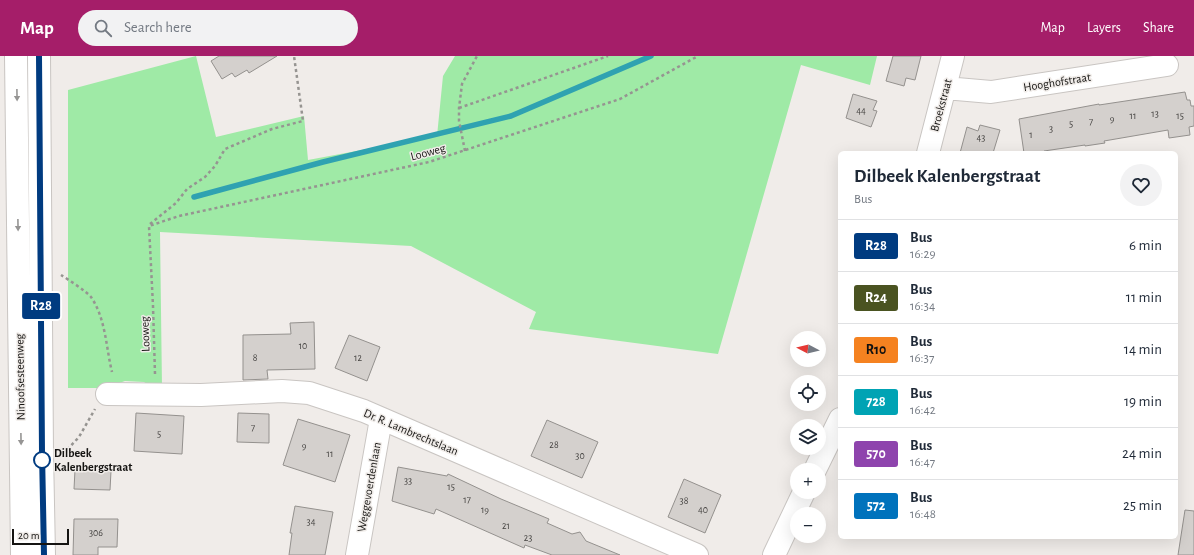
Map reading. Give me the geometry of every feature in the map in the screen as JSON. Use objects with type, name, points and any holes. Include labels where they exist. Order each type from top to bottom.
[{"type":"street","name":"Ninoofsesteenweg","points":[[16,56],[22,555]]},
{"type":"street","name":"Ninoofsesteenweg","points":[[39,56],[44,555]]},
{"type":"street","name":"Broekstraat","points":[[929,151],[953,56]]},
{"type":"street","name":"Hooghofstraat","points":[[945,88],[991,92],[1167,65]]},
{"type":"street","name":"Dr. R. Lambrechtslaan","points":[[107,394],[228,395],[282,391],[308,393],[364,411],[697,555]]},
{"type":"street","name":"Weggevoerdenlaan","points":[[357,555],[381,419]]},
{"type":"street","points":[[818,463],[838,423]]},
{"type":"street","points":[[774,555],[801,499]]},
{"type":"path","points":[[148,226],[176,203],[187,189],[205,177],[215,166],[225,149],[272,129],[303,121],[294,56]]},
{"type":"path","points":[[465,151],[459,108],[462,84],[477,56]]},
{"type":"path","points":[[459,108],[608,56]]},
{"type":"path","name":"Looweg","points":[[156,395],[154,313],[148,226],[179,216],[429,162],[465,151],[620,99],[698,56]]},
{"type":"path","points":[[40,258],[91,297],[100,315],[112,372]]},
{"type":"green space","points":[[196,56],[216,137],[304,116],[308,160],[437,136],[443,76],[455,56],[877,56],[870,85],[801,65],[718,354],[529,329],[536,312],[411,246],[160,232],[162,388],[151,387],[144,382],[125,381],[104,388],[68,388],[68,90]]},
{"type":"building","points":[[219,56],[277,56],[249,73],[247,70],[235,77],[232,73],[222,79],[211,61]]},
{"type":"building","points":[[893,56],[921,56],[915,80],[906,78],[904,86],[886,81]]},
{"type":"building","points":[[1185,92],[1187,100],[1190,100],[1191,106],[1194,106],[1194,126],[1189,127],[1190,135],[1169,138],[1168,130],[1104,141],[1105,143],[1085,146],[1044,151],[1024,151],[1019,119]]},
{"type":"building","points":[[853,94],[877,101],[873,110],[877,111],[871,127],[846,118]]},
{"type":"building","points":[[980,125],[1000,130],[994,151],[961,151],[967,127],[978,131]]},
{"type":"building","points":[[314,322],[315,369],[267,370],[268,379],[243,380],[243,335],[291,334],[290,323]]},
{"type":"building","points":[[349,335],[380,347],[367,381],[335,368]]},
{"type":"building","points":[[136,413],[184,416],[182,454],[134,451]]},
{"type":"building","points":[[238,413],[269,414],[269,443],[237,442]]},
{"type":"building","points":[[298,419],[350,435],[335,482],[283,465]]},
{"type":"building","points":[[547,420],[598,442],[582,478],[531,456]]},
{"type":"building","points":[[398,467],[447,476],[448,474],[501,499],[549,519],[547,523],[572,534],[580,532],[586,541],[620,555],[552,555],[525,545],[524,548],[436,509],[434,514],[392,501]]},
{"type":"building","points":[[75,470],[111,471],[110,490],[74,489]]},
{"type":"building","points":[[684,479],[721,495],[705,533],[668,517]]},
{"type":"building","points":[[295,506],[333,512],[325,555],[289,555],[292,533],[290,533]]},
{"type":"building","points":[[1185,510],[1194,511],[1194,555],[1178,555]]},
{"type":"building","points":[[74,519],[118,519],[117,547],[98,547],[98,555],[73,555]]},
{"type":"waterway","points":[[194,197],[323,162],[511,116],[651,56]]},
{"type":"bus line","name":"R28","points":[[39,56],[44,555]]},
{"type":"place","name":"Dilbeek Kalenbergstraat","points":[[42,460]]}]
